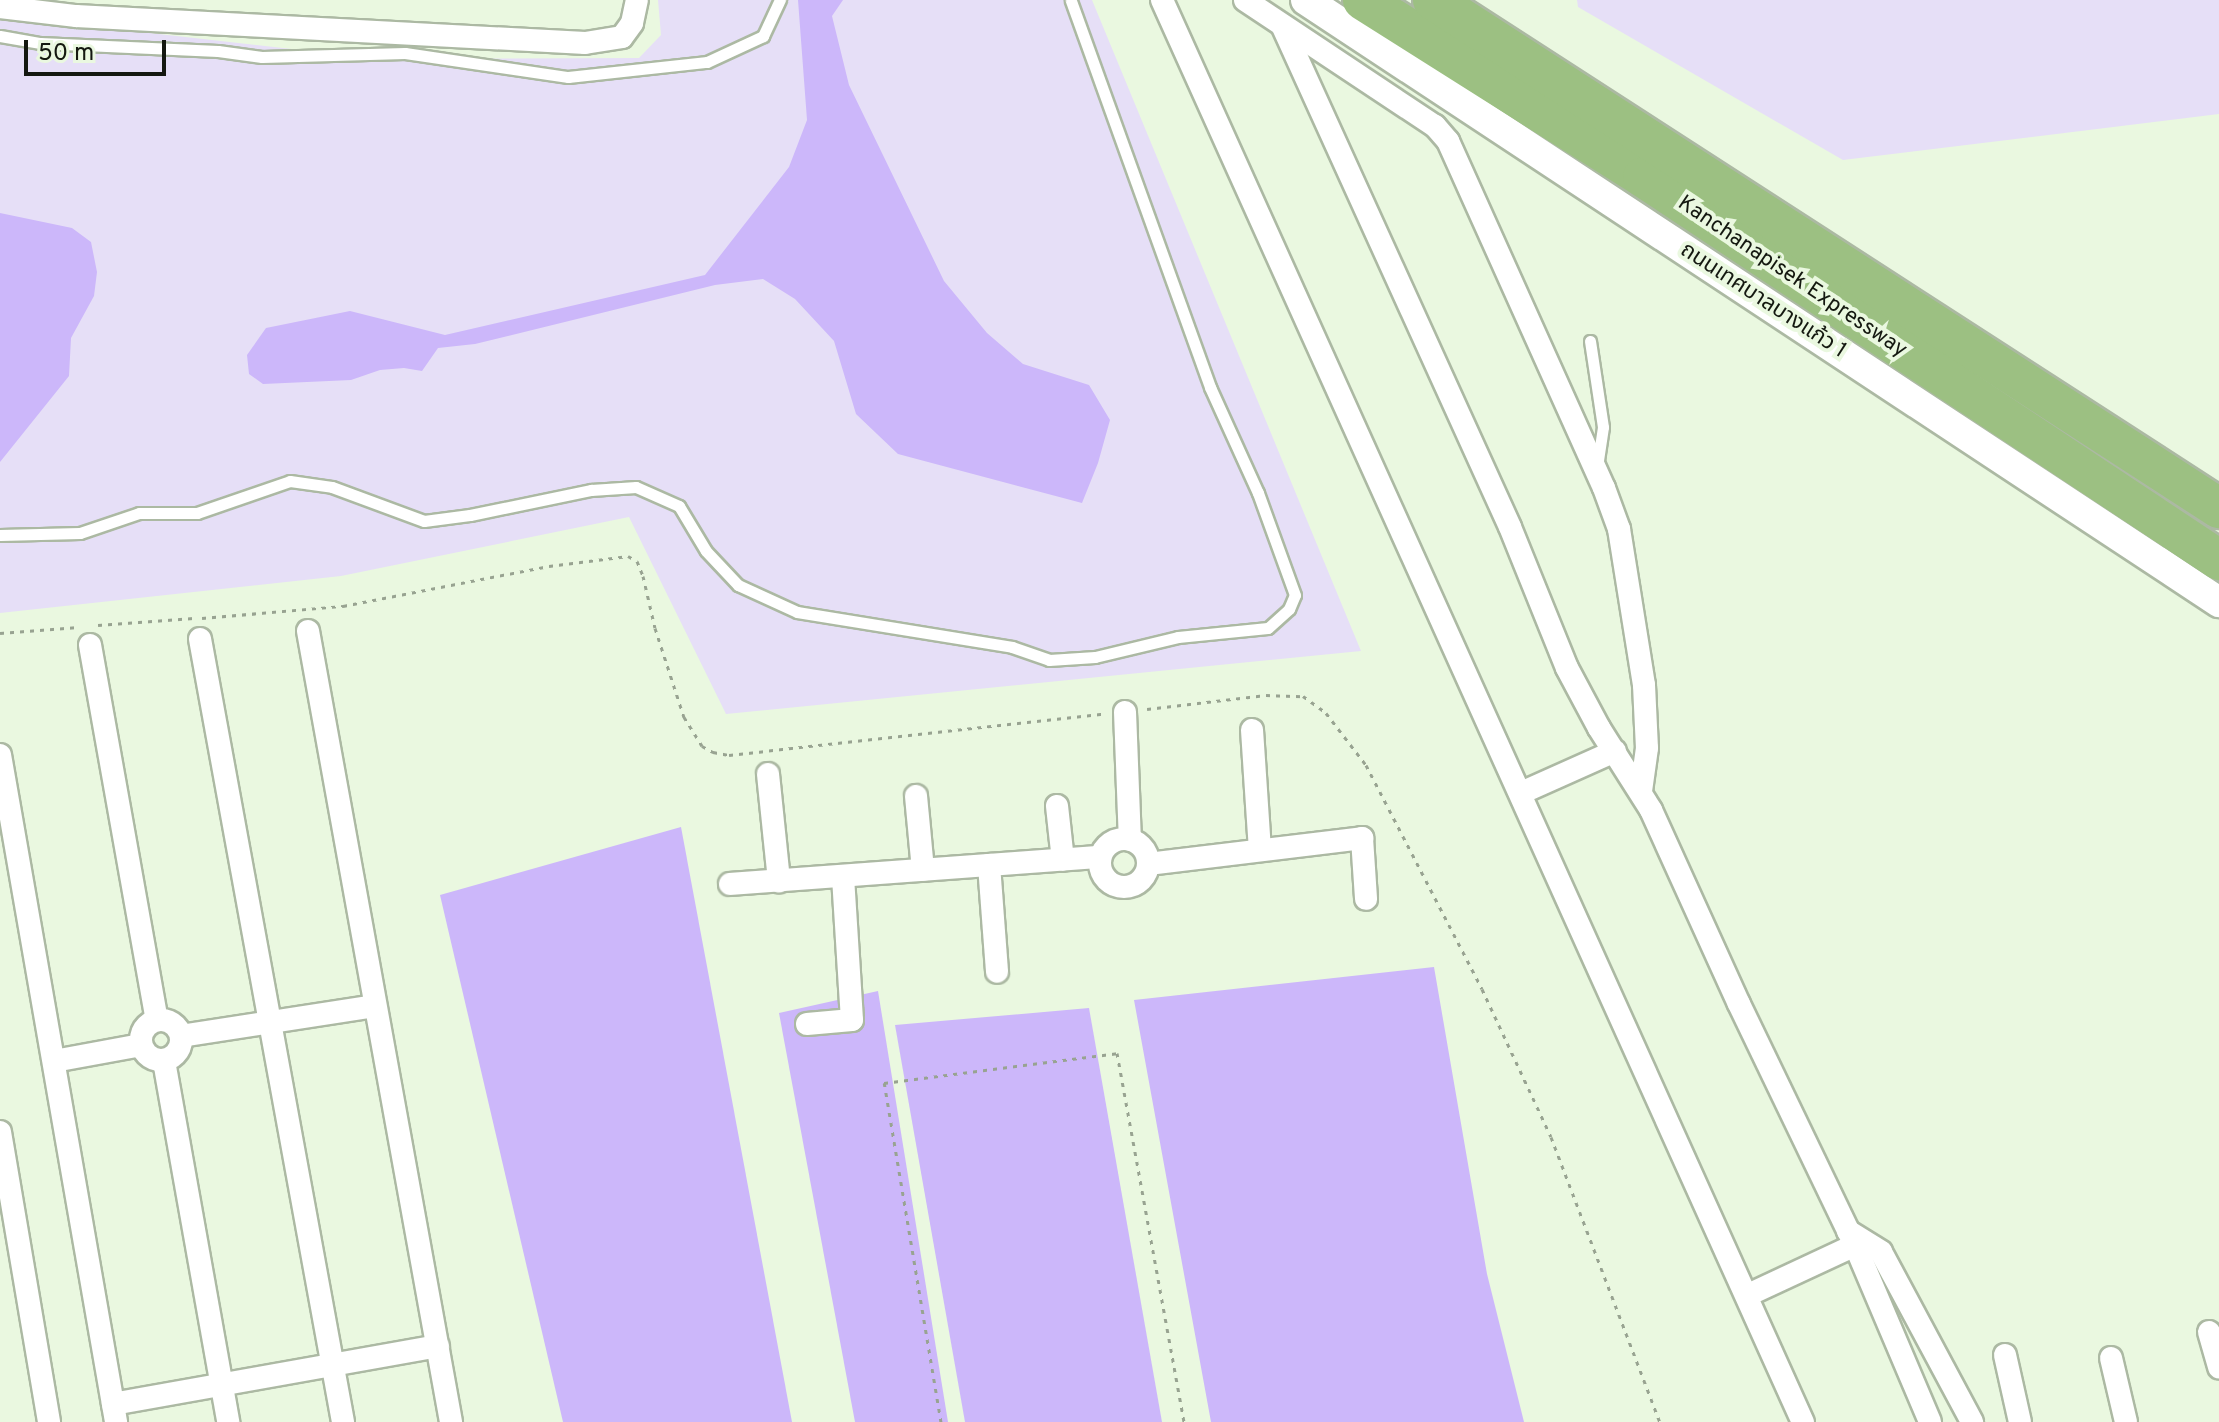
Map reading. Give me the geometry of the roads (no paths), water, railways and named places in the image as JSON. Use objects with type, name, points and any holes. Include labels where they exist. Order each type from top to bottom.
[{"type":"highway","name":"Kanchanapisek Expressway","points":[[1363,0],[1643,177],[2219,560]]},
{"type":"highway","name":"Kanchanapisek Expressway","points":[[1433,0],[2219,508]]},
{"type":"main road","name":"ถนนเทศบาลบางแก้ว 1","points":[[1306,0],[2219,602]]},
{"type":"street","points":[[0,7],[76,16],[585,43],[622,37],[632,23],[637,0]]},
{"type":"street","points":[[1162,0],[1803,1422]]},
{"type":"street","points":[[1245,0],[1435,126],[1448,141],[1619,529],[1644,685],[1647,748],[1641,791]]},
{"type":"street","points":[[1282,25],[1510,527],[1567,668],[1641,791],[1851,1238],[1930,1422]]},
{"type":"street","points":[[308,631],[451,1422]]},
{"type":"street","points":[[200,639],[343,1422]]},
{"type":"street","points":[[90,645],[157,1020]]},
{"type":"street","points":[[1125,712],[1130,840]]},
{"type":"street","points":[[1252,730],[1260,850]]},
{"type":"street","points":[[1521,793],[1615,751]]},
{"type":"street","points":[[0,755],[114,1413],[222,1386],[438,1346]]},
{"type":"street","points":[[768,774],[779,881]]},
{"type":"street","points":[[916,796],[923,870]]},
{"type":"street","points":[[1057,806],[1063,860]]},
{"type":"street","points":[[1148,864],[1362,838],[1366,899]]},
{"type":"street","points":[[730,884],[1100,857],[1115,840],[1130,840],[1143,848],[1148,864],[1142,879],[1120,887],[1101,872],[1100,857]]},
{"type":"street","points":[[989,865],[997,972]]},
{"type":"street","points":[[807,1024],[852,1020],[843,876]]},
{"type":"street","points":[[181,1036],[375,1006]]},
{"type":"street","points":[[157,1020],[168,1021],[181,1036],[180,1047],[174,1057],[164,1061],[149,1057],[141,1045],[147,1025],[157,1020]]},
{"type":"street","points":[[54,1061],[141,1045]]},
{"type":"street","points":[[164,1061],[228,1422]]},
{"type":"street","points":[[0,1132],[49,1422]]},
{"type":"street","points":[[1748,1295],[1851,1238]]},
{"type":"street","points":[[1851,1238],[1881,1252],[1972,1422]]},
{"type":"street","points":[[2209,1332],[2219,1368]]},
{"type":"street","points":[[2005,1355],[2020,1422]]},
{"type":"street","points":[[2111,1358],[2126,1422]]},
{"type":"lane","points":[[0,36],[40,43],[218,51],[262,57],[405,53],[568,77],[707,62],[763,36],[780,0]]},
{"type":"lane","points":[[0,535],[80,533],[139,513],[197,513],[290,481],[332,487],[424,521],[470,515],[591,490],[636,487],[679,506],[706,551],[738,585],[797,612],[1012,647],[1049,660],[1107,655],[1178,637],[1268,628],[1289,609],[1295,595],[1258,493],[1210,387],[1071,0]]},
{"type":"lane","points":[[1590,341],[1603,427],[1596,472]]}]
